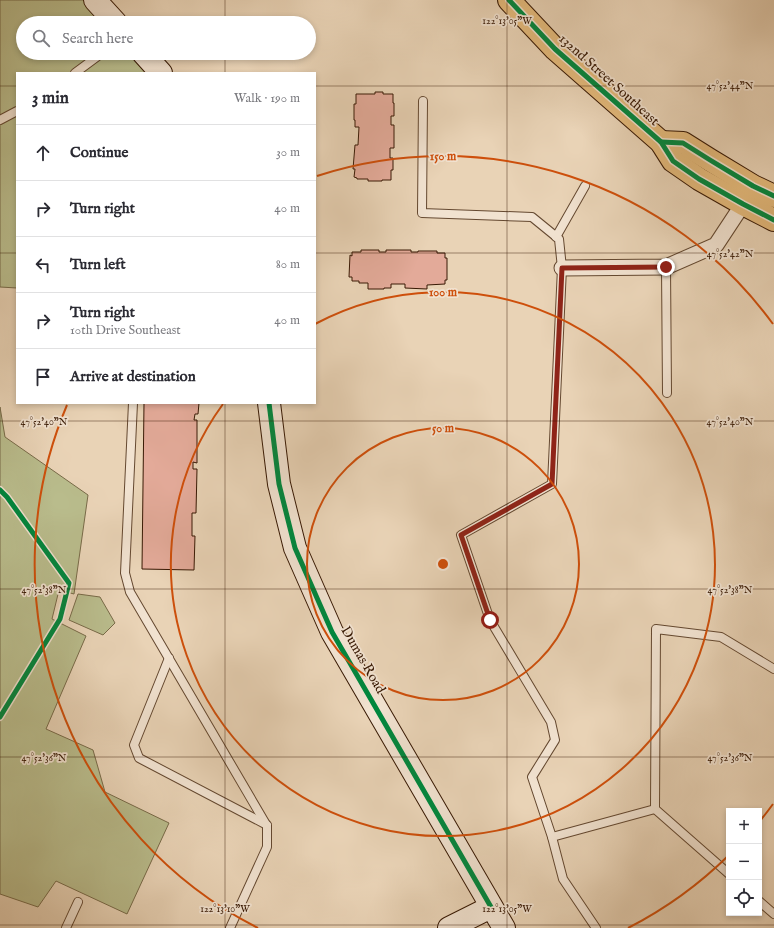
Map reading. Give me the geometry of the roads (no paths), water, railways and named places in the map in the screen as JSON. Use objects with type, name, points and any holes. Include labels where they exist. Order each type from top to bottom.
[{"type":"main road","name":"132nd Street Southeast","points":[[509,0],[555,49],[661,142],[673,161],[699,179],[774,220]]},
{"type":"main road","name":"132nd Street Southeast","points":[[661,142],[683,143],[753,186],[774,196]]},
{"type":"street","points":[[95,0],[110,16]]},
{"type":"street","points":[[149,60],[160,72]]},
{"type":"street","points":[[562,268],[666,267],[716,245],[743,204]]},
{"type":"street","name":"Dumas Road","points":[[269,404],[278,484],[295,548],[332,632],[504,928]]},
{"type":"street","points":[[449,928],[492,907]]},
{"type":"lane","points":[[76,72],[93,60]]},
{"type":"lane","points":[[423,101],[422,213],[532,217],[559,239],[562,268],[552,484],[461,535],[490,620],[551,722],[555,740],[532,777],[552,837],[563,879],[596,928]]},
{"type":"lane","points":[[0,120],[16,112]]},
{"type":"lane","points":[[556,237],[585,186]]},
{"type":"lane","points":[[666,267],[667,393]]},
{"type":"lane","points":[[133,404],[125,573],[130,592],[267,826],[267,847],[230,928]]},
{"type":"lane","points":[[726,871],[655,809],[656,629],[721,637],[774,668]]},
{"type":"lane","points":[[169,658],[134,745],[139,758],[267,826]]},
{"type":"lane","points":[[552,837],[655,809]]},
{"type":"lane","points":[[66,928],[78,902]]},
{"type":"lane","points":[[762,904],[774,914]]}]
